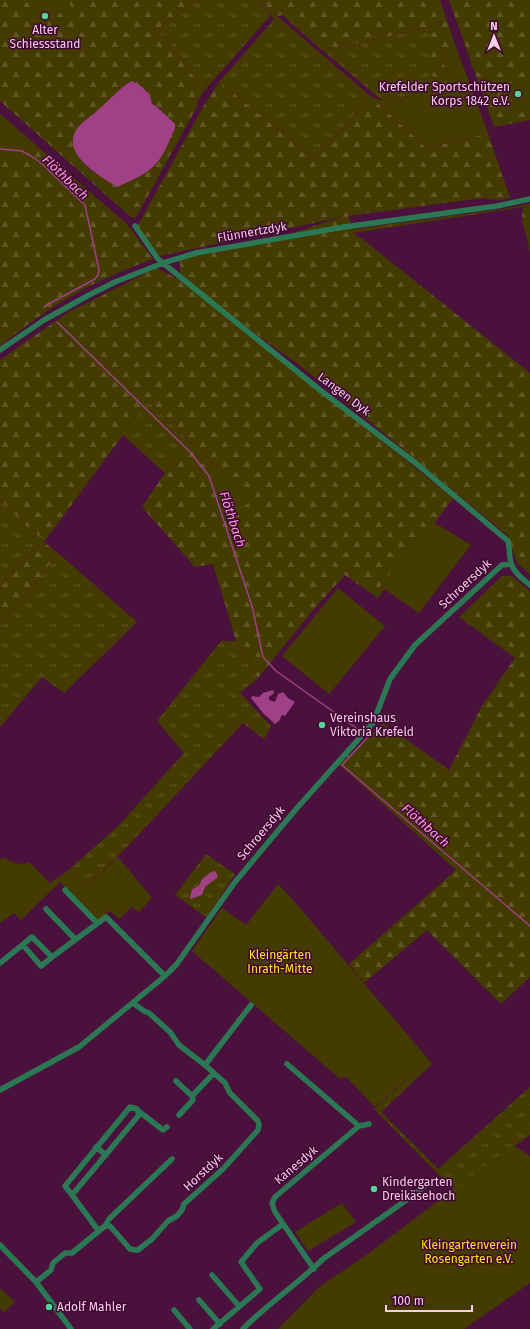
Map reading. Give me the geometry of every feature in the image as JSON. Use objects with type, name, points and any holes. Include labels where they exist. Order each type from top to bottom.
[{"type":"street","name":"Flünnertzdyk","points":[[0,350],[44,320],[115,282],[163,263],[196,253],[344,227],[497,206],[530,199]]},
{"type":"street","name":"Langen Dyk","points":[[134,226],[158,259],[314,385],[418,465],[508,541],[511,564]]},
{"type":"street","points":[[511,564],[518,575],[530,585]]},
{"type":"street","name":"Schroersdyk","points":[[0,1090],[79,1048],[165,976],[176,965],[234,882],[297,808],[373,723],[390,679],[415,645],[502,565],[511,564]]},
{"type":"street","points":[[65,890],[97,923]]},
{"type":"street","points":[[46,909],[75,939]]},
{"type":"street","points":[[23,945],[41,966],[52,956],[106,917],[165,976]]},
{"type":"street","points":[[0,963],[32,937],[52,956]]},
{"type":"street","name":"Horstdyk","points":[[105,1226],[110,1226],[130,1249],[138,1250],[168,1222],[177,1216],[182,1210],[184,1204],[223,1169],[256,1134],[260,1125],[258,1121],[230,1093],[224,1083],[214,1073],[179,1045],[170,1032],[149,1013],[133,1003]]},
{"type":"street","points":[[205,1065],[251,1005]]},
{"type":"street","points":[[287,1064],[359,1126]]},
{"type":"street","points":[[178,1115],[192,1100],[192,1096],[214,1073]]},
{"type":"street","points":[[176,1081],[192,1096]]},
{"type":"street","points":[[98,1230],[65,1186],[130,1107],[137,1109],[163,1130],[167,1127]]},
{"type":"street","points":[[72,1195],[139,1115],[137,1109]]},
{"type":"street","name":"Kanesdyk","points":[[314,1269],[274,1212],[272,1203],[275,1197],[359,1126],[369,1124]]},
{"type":"street","points":[[96,1147],[106,1155]]},
{"type":"street","points":[[36,1282],[51,1270],[53,1263],[65,1253],[72,1253],[98,1230],[105,1226],[109,1219],[172,1159]]},
{"type":"street","points":[[243,1329],[259,1313],[314,1269],[323,1259],[415,1194],[428,1183]]},
{"type":"street","points":[[214,1329],[260,1289],[241,1262],[257,1243],[283,1224]]},
{"type":"street","points":[[0,1245],[36,1282],[71,1329]]},
{"type":"street","points":[[212,1275],[239,1306]]},
{"type":"street","points":[[199,1300],[220,1324]]},
{"type":"street","points":[[174,1310],[190,1329]]},
{"type":"green space","points":[[0,0],[198,0],[153,32],[164,36],[204,91],[196,104],[198,105],[135,219],[133,217],[132,218],[0,101]],"holes":[[[132,81],[152,104],[159,108],[172,121],[117,187],[89,169],[79,157],[80,126],[114,97],[125,85]]]},
{"type":"green space","name":"Alter Schiessstand","points":[[26,0],[70,0],[71,7],[40,24]]},
{"type":"green space","points":[[198,0],[258,0],[269,10],[270,16],[204,91],[164,36],[153,32]]},
{"type":"green space","points":[[258,0],[440,0],[456,47],[439,50],[453,87],[433,91],[430,27],[323,51],[282,15],[277,16],[274,19],[267,7]]},
{"type":"green space","points":[[449,0],[530,0],[530,120],[494,127]]},
{"type":"green space","points":[[277,16],[370,96],[316,159],[219,82]]},
{"type":"green space","points":[[431,27],[433,91],[383,101],[323,51]]},
{"type":"green space","points":[[456,47],[488,133],[427,148],[370,96],[383,101],[453,87],[439,50]]},
{"type":"green space","name":"Krefelder Sportschützen Korps 1842 e.V.","points":[[530,80],[530,105],[508,109],[504,84]]},
{"type":"green space","points":[[219,82],[316,159],[370,96],[427,148],[488,133],[510,198],[498,200],[483,198],[348,216],[354,229],[353,233],[530,373],[530,574],[517,563],[507,535],[369,421],[299,365],[234,318],[180,273],[180,259],[259,244],[342,217],[160,256],[137,227],[203,107]]},
{"type":"green space","points":[[0,114],[127,224],[153,259],[108,277],[76,293],[24,327],[0,346]]},
{"type":"green space","name":"Flöthbach","points":[[0,114],[33,143],[23,157],[0,157]]},
{"type":"green space","points":[[530,204],[530,206],[353,233],[354,229]]},
{"type":"green space","points":[[530,206],[530,252],[522,219],[523,208]]},
{"type":"green space","points":[[156,268],[176,278],[228,317],[453,498],[378,598],[345,575],[313,610],[258,678],[236,641],[213,564],[195,567],[142,507],[175,458],[193,450],[212,475],[228,524],[252,497],[197,449],[148,401],[44,542],[0,499],[0,360],[67,313]]},
{"type":"green space","points":[[148,401],[197,449],[175,458],[165,473],[122,434]]},
{"type":"green space","points":[[197,449],[253,497],[228,525],[212,475],[193,450]]},
{"type":"green space","points":[[0,499],[44,542],[33,549],[0,589]]},
{"type":"green space","points":[[430,520],[471,545],[419,613],[380,586]]},
{"type":"green space","points":[[44,542],[58,553],[23,600],[0,627],[0,589],[33,549]]},
{"type":"green space","points":[[58,553],[137,622],[64,693],[42,677],[0,727],[0,627],[23,600]]},
{"type":"green space","points":[[502,576],[512,576],[530,591],[530,977],[501,1004],[427,930],[364,983],[349,964],[456,870],[338,765],[383,723],[449,770],[482,706],[515,658],[459,617]]},
{"type":"green space","points":[[338,588],[385,626],[329,694],[282,656]]},
{"type":"green space","points":[[221,641],[236,641],[258,678],[240,693],[271,726],[264,739],[243,723],[127,847],[87,887],[69,870],[120,824],[184,753],[157,721]]},
{"type":"green space","points":[[206,854],[235,874],[207,918],[175,895]]},
{"type":"green space","points":[[3,857],[16,863],[22,864],[29,862],[50,883],[69,870],[87,887],[118,857],[152,898],[139,912],[132,907],[119,919],[110,911],[97,920],[60,882],[21,920],[14,913],[0,923],[0,860]]},
{"type":"green space","name":"Kleingärten Inrath-Mitte","points":[[278,884],[429,1060],[375,1107],[346,1077],[340,1079],[192,951],[222,908],[246,925]]},
{"type":"green space","points":[[429,1060],[432,1064],[381,1112],[438,1169],[530,1087],[530,1135],[454,1190],[374,1109]]},
{"type":"green space","name":"Kleingartenverein Rosengarten e.V.","points":[[513,1145],[530,1156],[530,1283],[464,1329],[278,1329],[318,1288],[369,1253]]},
{"type":"green space","points":[[342,1203],[356,1222],[308,1251],[295,1232]]},
{"type":"green space","points":[[0,1288],[15,1302],[4,1312],[0,1308]]},
{"type":"shaded area","points":[[132,81],[145,90],[152,104],[175,124],[175,128],[164,153],[155,165],[140,176],[117,187],[100,176],[82,161],[76,153],[73,144],[74,135],[82,123],[119,90]]},
{"type":"shaded area","points":[[273,690],[274,693],[269,697],[269,700],[275,702],[278,694],[283,692],[288,698],[295,702],[285,716],[282,715],[279,721],[275,724],[263,713],[251,698],[252,696],[259,697],[263,693]]},
{"type":"shaded area","points":[[213,871],[216,872],[218,877],[205,887],[202,895],[191,899],[192,889],[199,886],[202,879]]},
{"type":"waterway","name":"Flöthbach","points":[[0,149],[22,151],[31,156],[41,163],[85,205],[99,270],[98,275],[95,279],[45,306],[44,308]]},
{"type":"waterway","name":"Flöthbach","points":[[57,322],[190,452],[209,476],[252,606],[263,657],[276,671],[362,732]]},
{"type":"waterway","name":"Flöthbach","points":[[365,735],[368,737],[342,765],[530,926]]},
{"type":"place","name":"Alter Schiessstand","points":[[45,16]]},
{"type":"place","name":"Krefelder Sportschützen Korps 1842 e.V.","points":[[518,94]]},
{"type":"place","name":"Vereinshaus Viktoria Krefeld","points":[[322,725]]},
{"type":"place","name":"Kindergarten Dreikäsehoch","points":[[374,1189]]},
{"type":"place","name":"Adolf Mahler","points":[[49,1307]]}]
